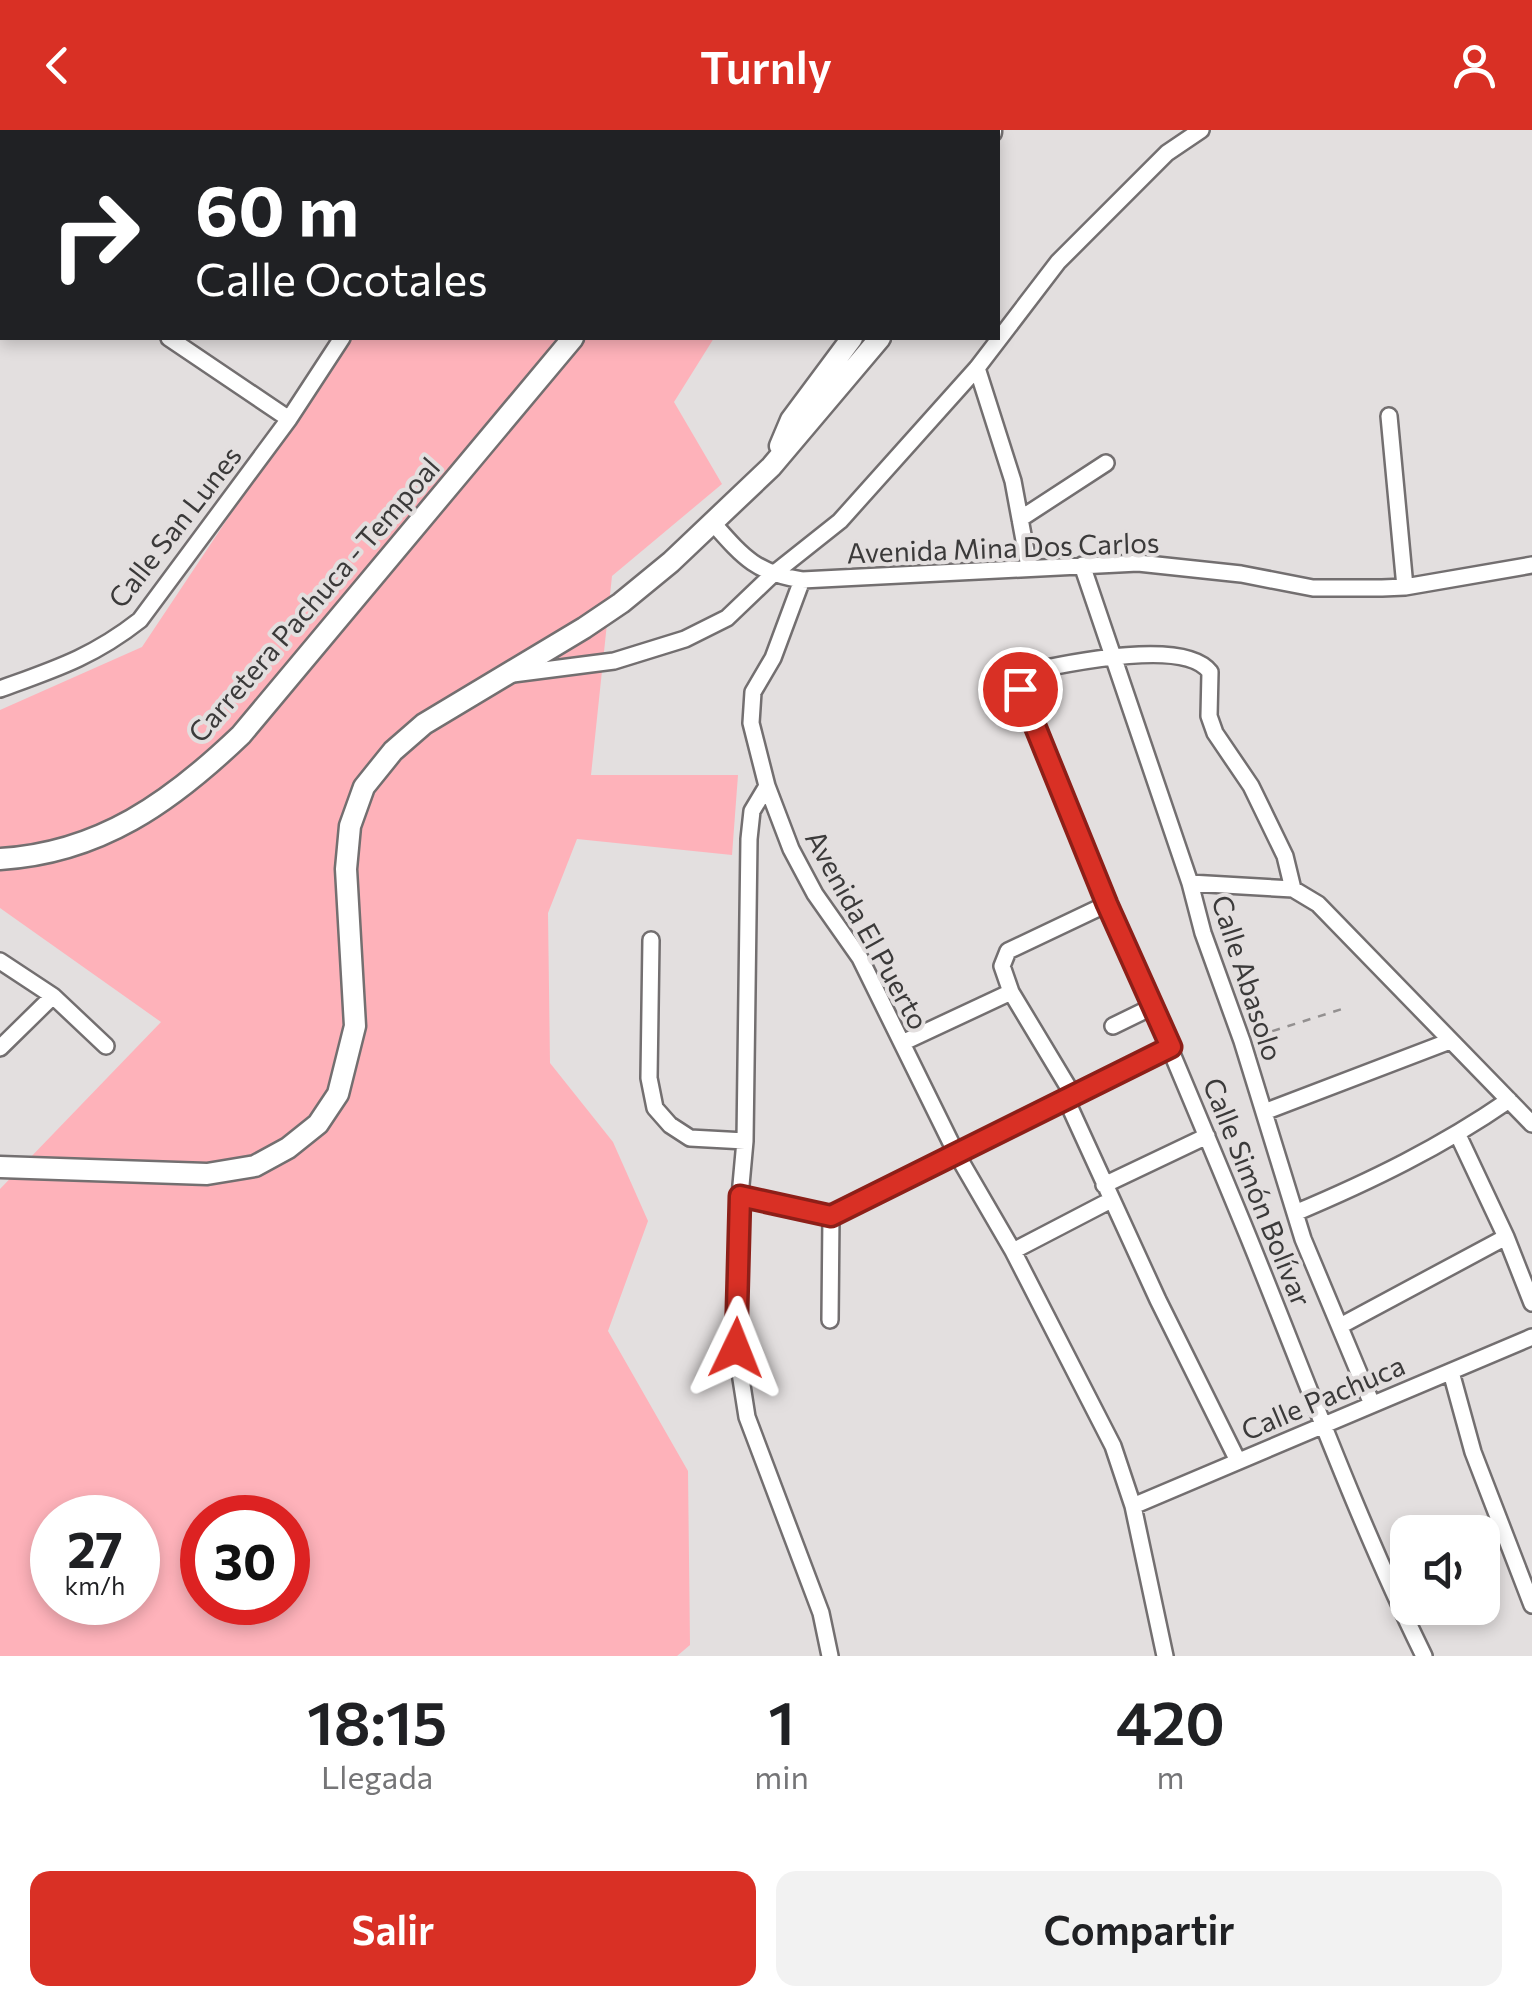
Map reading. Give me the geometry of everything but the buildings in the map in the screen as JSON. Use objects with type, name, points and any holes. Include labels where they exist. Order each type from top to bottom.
[{"type":"main road","name":"Carretera Pachuca - Tempoal","points":[[0,860],[67,848],[113,831],[162,804],[198,776],[241,735],[571,340]]},
{"type":"main road","points":[[771,467],[791,420],[851,340]]},
{"type":"main road","points":[[0,1167],[207,1174],[255,1166],[288,1148],[318,1124],[338,1094],[356,1026],[346,869],[350,826],[364,787],[393,750],[424,724],[621,604],[771,467],[878,340]]},
{"type":"street","points":[[1000,337],[1058,262],[1104,214],[1168,153],[1200,130]]},
{"type":"street","points":[[172,340],[289,420]]},
{"type":"street","name":"Calle San Lunes","points":[[0,689],[108,645],[140,620],[289,420],[341,340]]},
{"type":"street","points":[[511,674],[614,662],[685,639],[727,618],[772,575],[840,521],[998,340]]},
{"type":"street","points":[[976,368],[1013,481],[1029,567]]},
{"type":"street","points":[[1389,416],[1405,587]]},
{"type":"street","points":[[1020,520],[1106,463]]},
{"type":"street","name":"Avenida Mina Dos Carlos","points":[[712,524],[745,560],[772,575],[802,580],[1138,563],[1242,574],[1313,588],[1405,587],[1532,565]]},
{"type":"street","name":"Calle Abasolo","points":[[1082,565],[1190,882],[1203,933],[1242,1040],[1295,1212],[1372,1404]]},
{"type":"street","name":"Avenida El Puerto","points":[[802,580],[773,658],[752,692],[751,724],[767,786],[791,849],[815,894],[860,958],[956,1154],[1013,1250],[1113,1446],[1133,1506],[1165,1656]]},
{"type":"street","points":[[1112,654],[1193,658],[1206,666],[1210,672],[1209,716],[1215,734],[1251,786],[1285,856],[1292,889]]},
{"type":"street","name":"Calle Simón Bolívar","points":[[1112,654],[1031,670],[1021,678],[1020,689],[1324,1425],[1424,1656]]},
{"type":"street","points":[[767,786],[752,810],[749,839],[746,1142],[740,1196],[736,1348],[747,1417],[821,1613],[830,1656]]},
{"type":"street","points":[[1190,882],[1292,889],[1318,904],[1532,1124]]},
{"type":"street","points":[[1107,904],[1008,951],[1002,966],[1069,1097],[1104,1184],[1238,1461]]},
{"type":"street","points":[[652,940],[649,1078],[655,1108],[670,1125],[690,1138],[746,1142]]},
{"type":"street","points":[[0,962],[53,996],[106,1046]]},
{"type":"street","points":[[902,1043],[1012,992]]},
{"type":"street","points":[[0,1048],[53,996]]},
{"type":"street","points":[[1113,1026],[1154,1006]]},
{"type":"street","points":[[1264,1112],[1450,1042]]},
{"type":"street","points":[[740,1196],[831,1216],[1171,1047]]},
{"type":"street","points":[[1295,1212],[1384,1175],[1458,1135],[1509,1100]]},
{"type":"street","points":[[1458,1135],[1532,1303]]},
{"type":"street","points":[[1104,1184],[1207,1136]]},
{"type":"street","points":[[1013,1250],[1112,1200]]},
{"type":"street","points":[[830,1320],[831,1216]]},
{"type":"street","points":[[1342,1325],[1506,1237]]},
{"type":"street","name":"Calle Pachuca","points":[[1133,1506],[1532,1337]]},
{"type":"street","points":[[1451,1372],[1474,1452],[1532,1605]]},
{"type":"path","points":[[1242,1040],[1342,1009]]},
{"type":"shaded area","points":[[347,340],[713,340],[674,402],[722,484],[612,576],[591,775],[738,775],[732,855],[577,839],[548,913],[550,1063],[613,1142],[648,1221],[608,1331],[688,1471],[690,1645],[677,1656],[0,1656],[0,1189],[161,1022],[0,908],[0,710],[142,647]]},
{"type":"route","points":[[736,1348],[740,1196],[831,1216],[1171,1047],[1107,904],[1020,689]]}]
